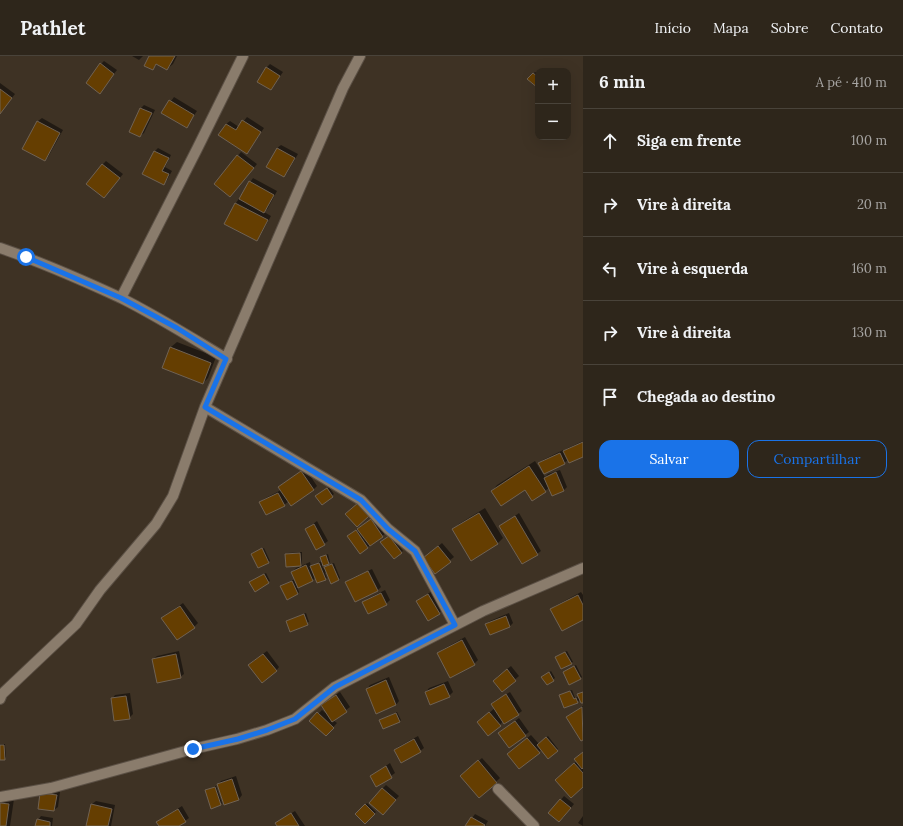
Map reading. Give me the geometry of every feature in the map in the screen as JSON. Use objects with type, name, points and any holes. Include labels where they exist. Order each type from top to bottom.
[{"type":"street","points":[[121,298],[243,56]]},
{"type":"street","points":[[0,699],[2,694],[76,624],[100,590],[156,524],[173,496],[205,407],[344,88],[360,56]]},
{"type":"street","points":[[0,248],[26,257],[121,298],[177,328],[226,359]]},
{"type":"street","points":[[205,407],[361,500],[388,529],[415,551],[455,625]]},
{"type":"street","points":[[0,796],[51,788],[267,730],[295,719],[335,687],[455,625],[483,611],[583,568]]},
{"type":"street","points":[[498,789],[534,826]]},
{"type":"building","points":[[149,56],[175,56],[167,70],[156,64],[153,70],[144,66]]},
{"type":"building","points":[[100,63],[114,74],[100,94],[86,83]]},
{"type":"building","points":[[266,67],[280,76],[271,90],[257,82]]},
{"type":"building","points":[[533,73],[535,75],[535,86],[527,79]]},
{"type":"building","points":[[0,89],[12,98],[0,114]]},
{"type":"building","points":[[169,100],[194,115],[187,128],[161,113]]},
{"type":"building","points":[[140,108],[152,113],[140,137],[129,132]]},
{"type":"building","points":[[242,120],[261,132],[247,154],[218,135],[226,124],[236,130]]},
{"type":"building","points":[[37,121],[60,133],[45,161],[22,149]]},
{"type":"building","points":[[277,148],[295,158],[284,177],[266,167]]},
{"type":"building","points":[[154,151],[169,158],[162,171],[169,174],[164,185],[142,174]]},
{"type":"building","points":[[237,155],[254,168],[230,197],[214,184]]},
{"type":"building","points":[[102,164],[120,178],[104,198],[86,184]]},
{"type":"building","points":[[249,181],[274,195],[264,213],[239,199]]},
{"type":"building","points":[[235,203],[268,220],[257,241],[224,224]]},
{"type":"building","points":[[170,347],[211,363],[203,384],[162,368]]},
{"type":"building","points":[[583,442],[583,457],[569,463],[563,451]]},
{"type":"building","points":[[560,453],[565,464],[544,474],[538,463]]},
{"type":"building","points":[[529,466],[546,492],[532,501],[525,490],[501,506],[491,491]]},
{"type":"building","points":[[301,471],[314,490],[291,506],[278,487]]},
{"type":"building","points":[[556,472],[564,491],[552,496],[544,478]]},
{"type":"building","points":[[327,488],[333,497],[322,505],[315,496]]},
{"type":"building","points":[[278,493],[285,506],[266,515],[259,502]]},
{"type":"building","points":[[358,503],[369,516],[357,527],[345,514]]},
{"type":"building","points":[[479,513],[498,544],[471,561],[452,529]]},
{"type":"building","points":[[515,516],[538,555],[522,564],[499,526]]},
{"type":"building","points":[[371,519],[383,537],[370,546],[357,529]]},
{"type":"building","points":[[314,524],[325,545],[316,550],[305,529]]},
{"type":"building","points":[[356,530],[368,548],[360,554],[347,536]]},
{"type":"building","points":[[389,536],[402,553],[394,559],[380,542]]},
{"type":"building","points":[[438,546],[451,562],[435,574],[423,558]]},
{"type":"building","points":[[262,548],[269,563],[258,568],[251,554]]},
{"type":"building","points":[[300,553],[301,566],[286,567],[285,554]]},
{"type":"building","points":[[326,555],[329,564],[323,566],[320,557]]},
{"type":"building","points":[[319,563],[326,580],[317,583],[310,566]]},
{"type":"building","points":[[332,564],[339,580],[331,584],[324,567]]},
{"type":"building","points":[[306,565],[313,581],[298,588],[291,572]]},
{"type":"building","points":[[368,571],[378,591],[355,602],[345,582]]},
{"type":"building","points":[[264,574],[269,583],[255,592],[249,582]]},
{"type":"building","points":[[292,581],[298,594],[287,600],[280,586]]},
{"type":"building","points":[[381,593],[387,605],[368,614],[362,602]]},
{"type":"building","points":[[428,594],[440,614],[428,621],[416,601]]},
{"type":"building","points":[[578,595],[583,605],[583,620],[562,631],[550,609]]},
{"type":"building","points":[[180,606],[195,628],[177,640],[161,618]]},
{"type":"building","points":[[304,614],[308,625],[290,632],[286,621]]},
{"type":"building","points":[[506,616],[510,627],[490,635],[485,624]]},
{"type":"building","points":[[462,640],[475,665],[450,678],[437,653]]},
{"type":"building","points":[[565,652],[572,664],[561,669],[555,657]]},
{"type":"building","points":[[176,654],[181,678],[157,683],[152,659]]},
{"type":"building","points":[[263,654],[277,671],[262,683],[248,665]]},
{"type":"building","points":[[574,666],[581,679],[569,685],[563,672]]},
{"type":"building","points":[[507,669],[516,681],[502,692],[493,681]]},
{"type":"building","points":[[549,672],[554,681],[547,685],[541,677]]},
{"type":"building","points":[[386,680],[396,705],[376,714],[366,689]]},
{"type":"building","points":[[444,684],[450,697],[430,705],[425,692]]},
{"type":"building","points":[[570,691],[578,703],[564,708],[559,695]]},
{"type":"building","points":[[583,692],[583,703],[581,703],[577,694]]},
{"type":"building","points":[[506,694],[519,715],[504,724],[491,704]]},
{"type":"building","points":[[336,695],[347,712],[332,722],[321,705]]},
{"type":"building","points":[[126,696],[130,719],[114,721],[111,698]]},
{"type":"building","points":[[582,707],[583,740],[581,741],[566,717]]},
{"type":"building","points":[[317,712],[334,728],[326,736],[309,721]]},
{"type":"building","points":[[489,712],[501,726],[488,736],[477,722]]},
{"type":"building","points":[[396,713],[400,722],[383,729],[379,720]]},
{"type":"building","points":[[515,721],[526,736],[509,748],[498,733]]},
{"type":"building","points":[[546,737],[558,751],[548,759],[537,745]]},
{"type":"building","points":[[527,738],[540,753],[519,769],[507,754]]},
{"type":"building","points":[[414,739],[421,752],[401,763],[394,750]]},
{"type":"building","points":[[0,745],[4,745],[5,760],[0,760]]},
{"type":"building","points":[[583,752],[583,768],[582,769],[574,759]]},
{"type":"building","points":[[478,760],[497,783],[479,798],[460,776]]},
{"type":"building","points":[[574,763],[583,773],[583,787],[571,798],[555,780]]},
{"type":"building","points":[[386,766],[392,778],[376,787],[370,776]]},
{"type":"building","points":[[232,779],[239,800],[224,805],[217,784]]},
{"type":"building","points":[[215,787],[221,805],[211,809],[205,790]]},
{"type":"building","points":[[382,788],[396,800],[383,815],[369,803]]},
{"type":"building","points":[[40,793],[57,795],[54,811],[38,809]]},
{"type":"building","points":[[560,799],[571,808],[559,822],[548,813]]},
{"type":"building","points":[[0,803],[9,804],[6,826],[0,826]]},
{"type":"building","points":[[91,804],[112,809],[108,826],[86,826]]},
{"type":"building","points":[[365,804],[375,814],[365,824],[355,814]]},
{"type":"building","points":[[178,809],[186,822],[179,826],[159,826],[156,822]]},
{"type":"building","points":[[291,813],[299,826],[277,826],[275,823]]},
{"type":"building","points":[[471,817],[485,825],[465,826]]},
{"type":"building","points":[[37,819],[50,822],[50,826],[35,826]]},
{"type":"route","points":[[26,257],[121,298],[177,328],[226,359],[205,407],[361,500],[388,529],[415,551],[455,625],[335,687],[295,719],[238,739],[193,749]]}]
